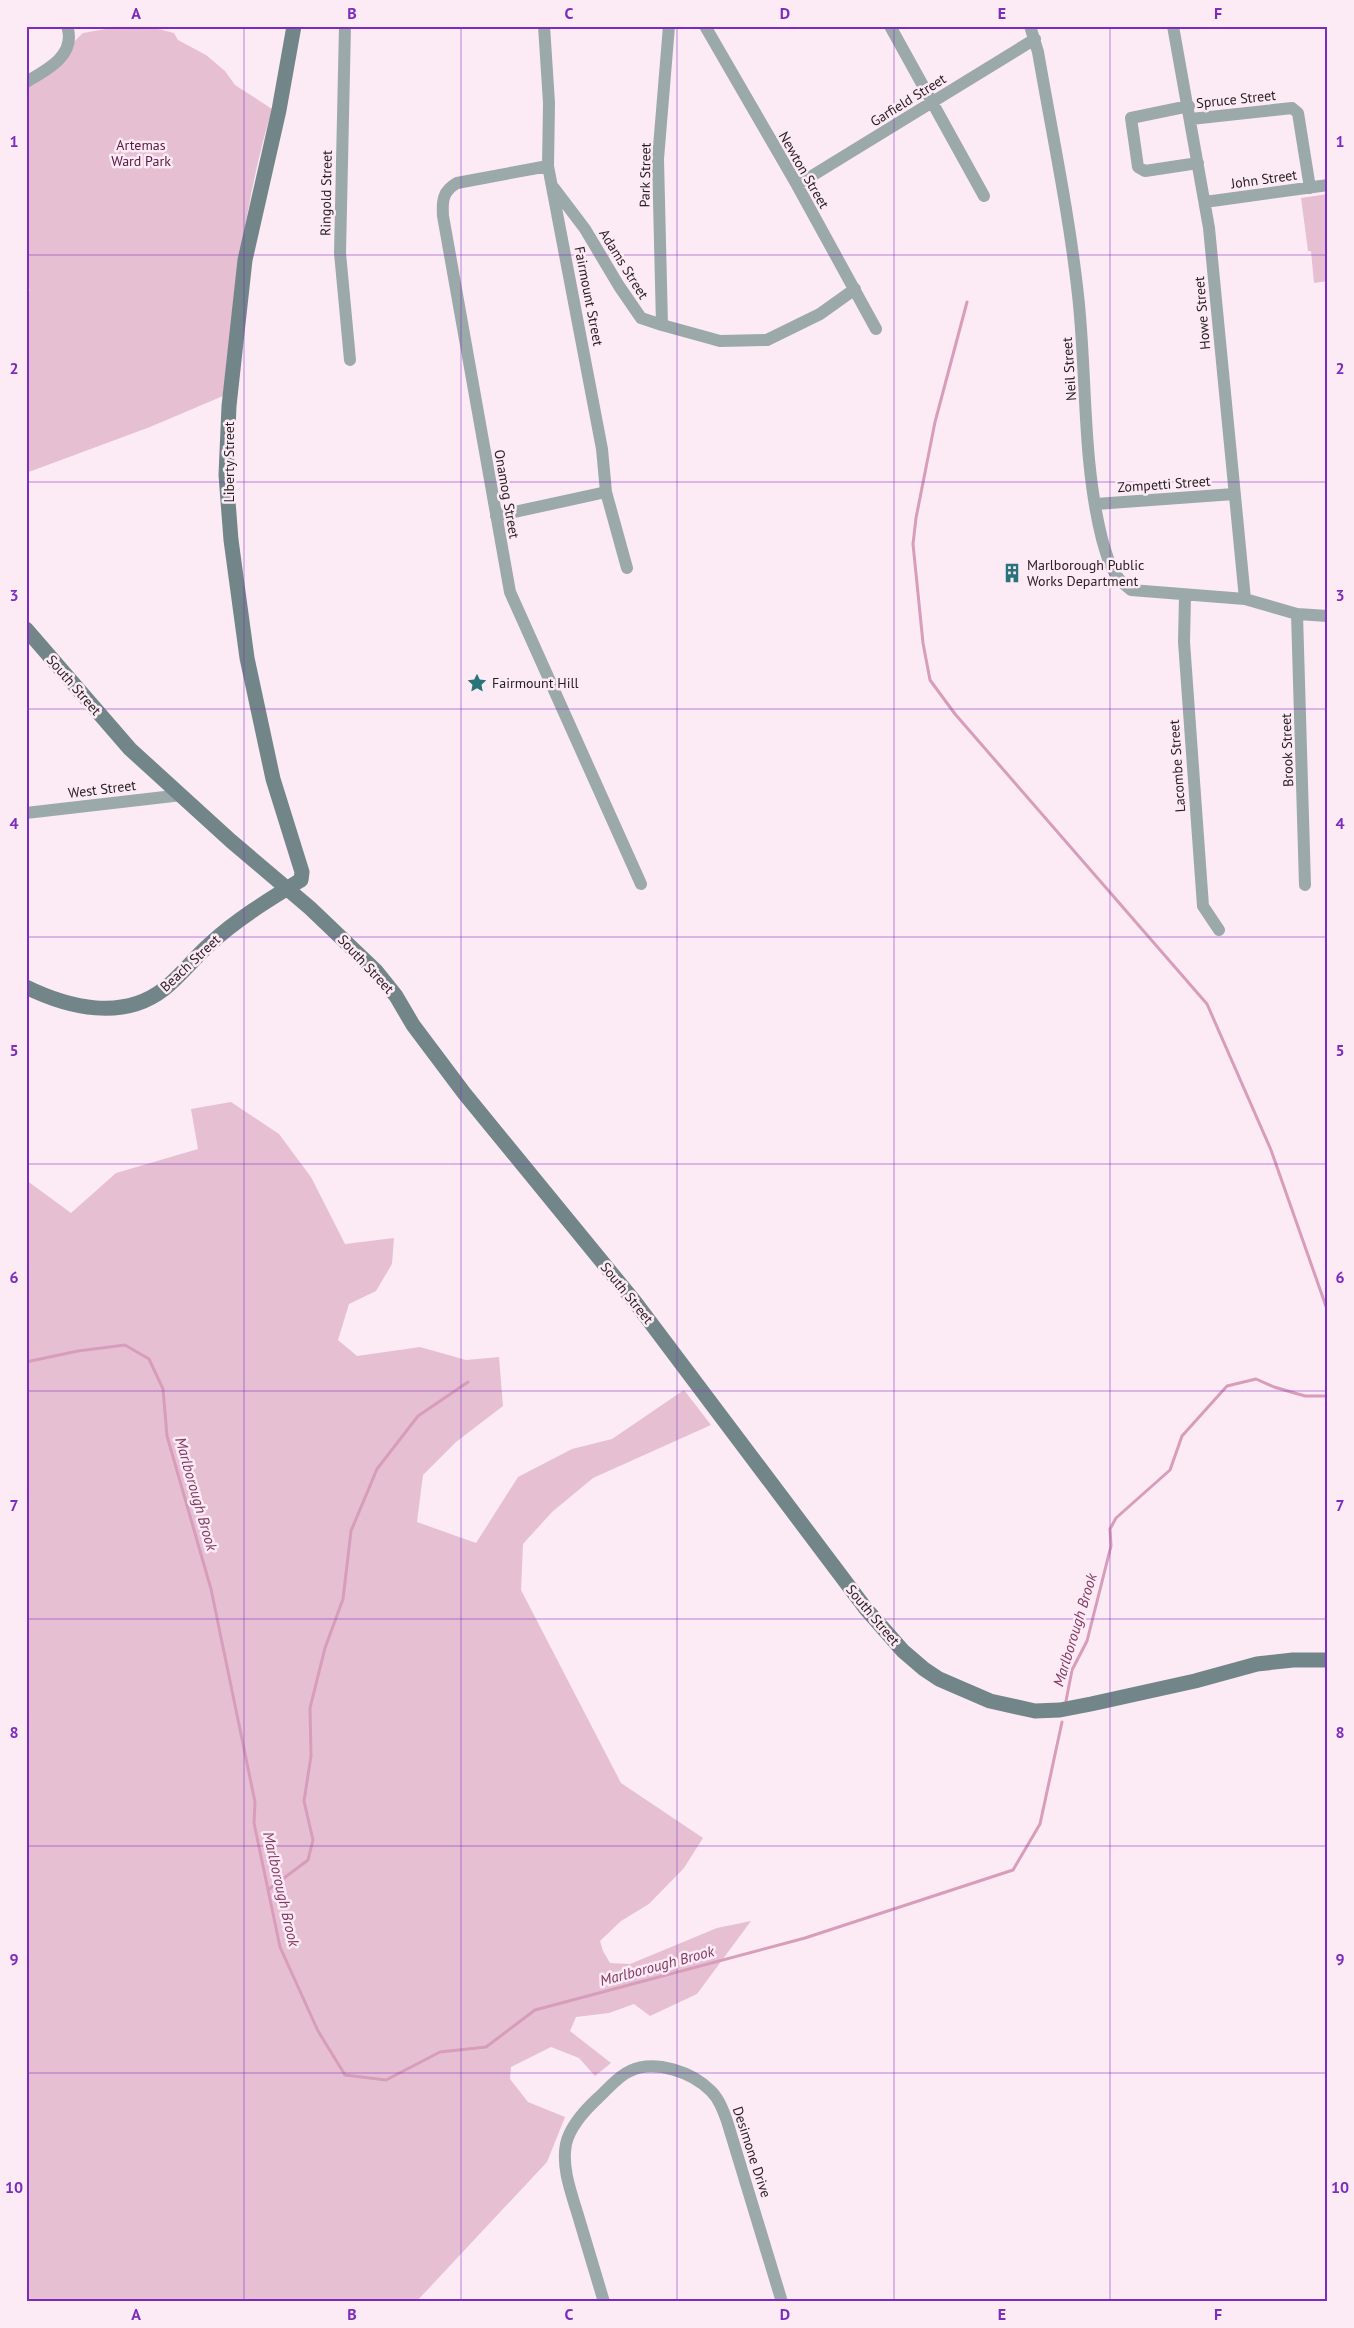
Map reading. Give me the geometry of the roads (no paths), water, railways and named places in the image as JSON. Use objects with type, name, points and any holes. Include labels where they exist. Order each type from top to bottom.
[{"type":"main road","name":"Liberty Street","points":[[287,888],[301,880],[302,872],[274,779],[247,658],[231,540],[226,475],[229,406],[245,260],[279,110],[294,26]]},
{"type":"main road","name":"South Street","points":[[26,629],[130,749],[355,950],[396,996],[413,1024],[464,1093],[635,1302],[866,1609],[903,1651],[924,1669],[955,1687],[990,1701],[1044,1712],[1148,1692],[1257,1664],[1293,1660],[1328,1660]]},
{"type":"main road","name":"Beach Street","points":[[26,987],[55,1000],[83,1007],[113,1008],[140,1003],[162,991],[224,932],[287,888]]},
{"type":"street","points":[[26,82],[56,62],[66,51],[68,41],[67,26]]},
{"type":"street","name":"Ringold Street","points":[[345,26],[340,253],[350,360]]},
{"type":"street","name":"Fairmount Street","points":[[544,26],[549,103],[548,166],[602,449],[606,492],[627,568]]},
{"type":"street","name":"Park Street","points":[[662,325],[658,159],[669,26]]},
{"type":"street","name":"Newton Street","points":[[705,26],[876,329]]},
{"type":"street","points":[[890,26],[984,196]]},
{"type":"street","name":"Neil Street","points":[[1030,26],[1035,40],[1078,294],[1090,457],[1102,538],[1109,563],[1118,580],[1131,590],[1185,596],[1245,599],[1297,614],[1328,616]]},
{"type":"street","points":[[1173,26],[1179,26]]},
{"type":"street","name":"Howe Street","points":[[1173,26],[1189,106],[1209,228],[1245,599]]},
{"type":"street","name":"Garfield Street","points":[[796,185],[1035,40]]},
{"type":"street","points":[[1189,106],[1131,118],[1138,167],[1144,171],[1198,163]]},
{"type":"street","name":"Spruce Street","points":[[1191,120],[1292,108],[1298,113],[1310,188]]},
{"type":"street","name":"Onamog Street","points":[[548,166],[457,183],[448,188],[442,200],[446,235],[510,592],[641,884]]},
{"type":"street","name":"Adams Street","points":[[552,184],[585,229],[619,286],[641,318],[720,341],[767,340],[820,314],[855,289]]},
{"type":"street","name":"John Street","points":[[1204,202],[1328,185]]},
{"type":"street","points":[[496,516],[606,492]]},
{"type":"street","name":"Zompetti Street","points":[[1096,504],[1234,494]]},
{"type":"street","name":"Lacombe Street","points":[[1185,596],[1184,642],[1202,897],[1203,906],[1219,930]]},
{"type":"street","name":"Brook Street","points":[[1297,614],[1306,862],[1305,885]]},
{"type":"street","name":"West Street","points":[[26,813],[182,795]]},
{"type":"street","name":"Desimone Drive","points":[[604,2302],[566,2171],[567,2143],[572,2130],[581,2117],[624,2074],[639,2068],[656,2067],[674,2070],[695,2080],[710,2090],[720,2103],[727,2120],[782,2302]]},
{"type":"waterway","points":[[967,302],[935,422],[916,518],[913,544],[923,643],[930,680],[955,714],[1207,1004],[1271,1150],[1328,1312]]},
{"type":"waterway","name":"Marlborough Brook","points":[[26,1362],[78,1351],[125,1345],[149,1359],[163,1389],[167,1436],[211,1589],[255,1802],[254,1823],[280,1947],[318,2031],[345,2075],[386,2080],[440,2052],[486,2047],[535,2010],[805,1938],[1013,1870],[1040,1824],[1062,1722]]},
{"type":"waterway","name":"Marlborough Brook","points":[[1066,1701],[1072,1670],[1087,1641],[1111,1546],[1110,1529],[1116,1518],[1170,1470],[1182,1436],[1227,1386],[1256,1379],[1274,1387],[1305,1396],[1328,1396]]},
{"type":"waterway","points":[[268,1890],[308,1860],[313,1840],[304,1801],[311,1756],[310,1708],[325,1648],[343,1599],[351,1531],[377,1469],[418,1416],[468,1382]]},
{"type":"place","name":"Marlborough Public Works Department","points":[[1012,573]]},
{"type":"place","name":"Fairmount Hill","points":[[477,683]]},
{"type":"park label","name":"Artemas Ward Park","points":[[141,154]]}]
